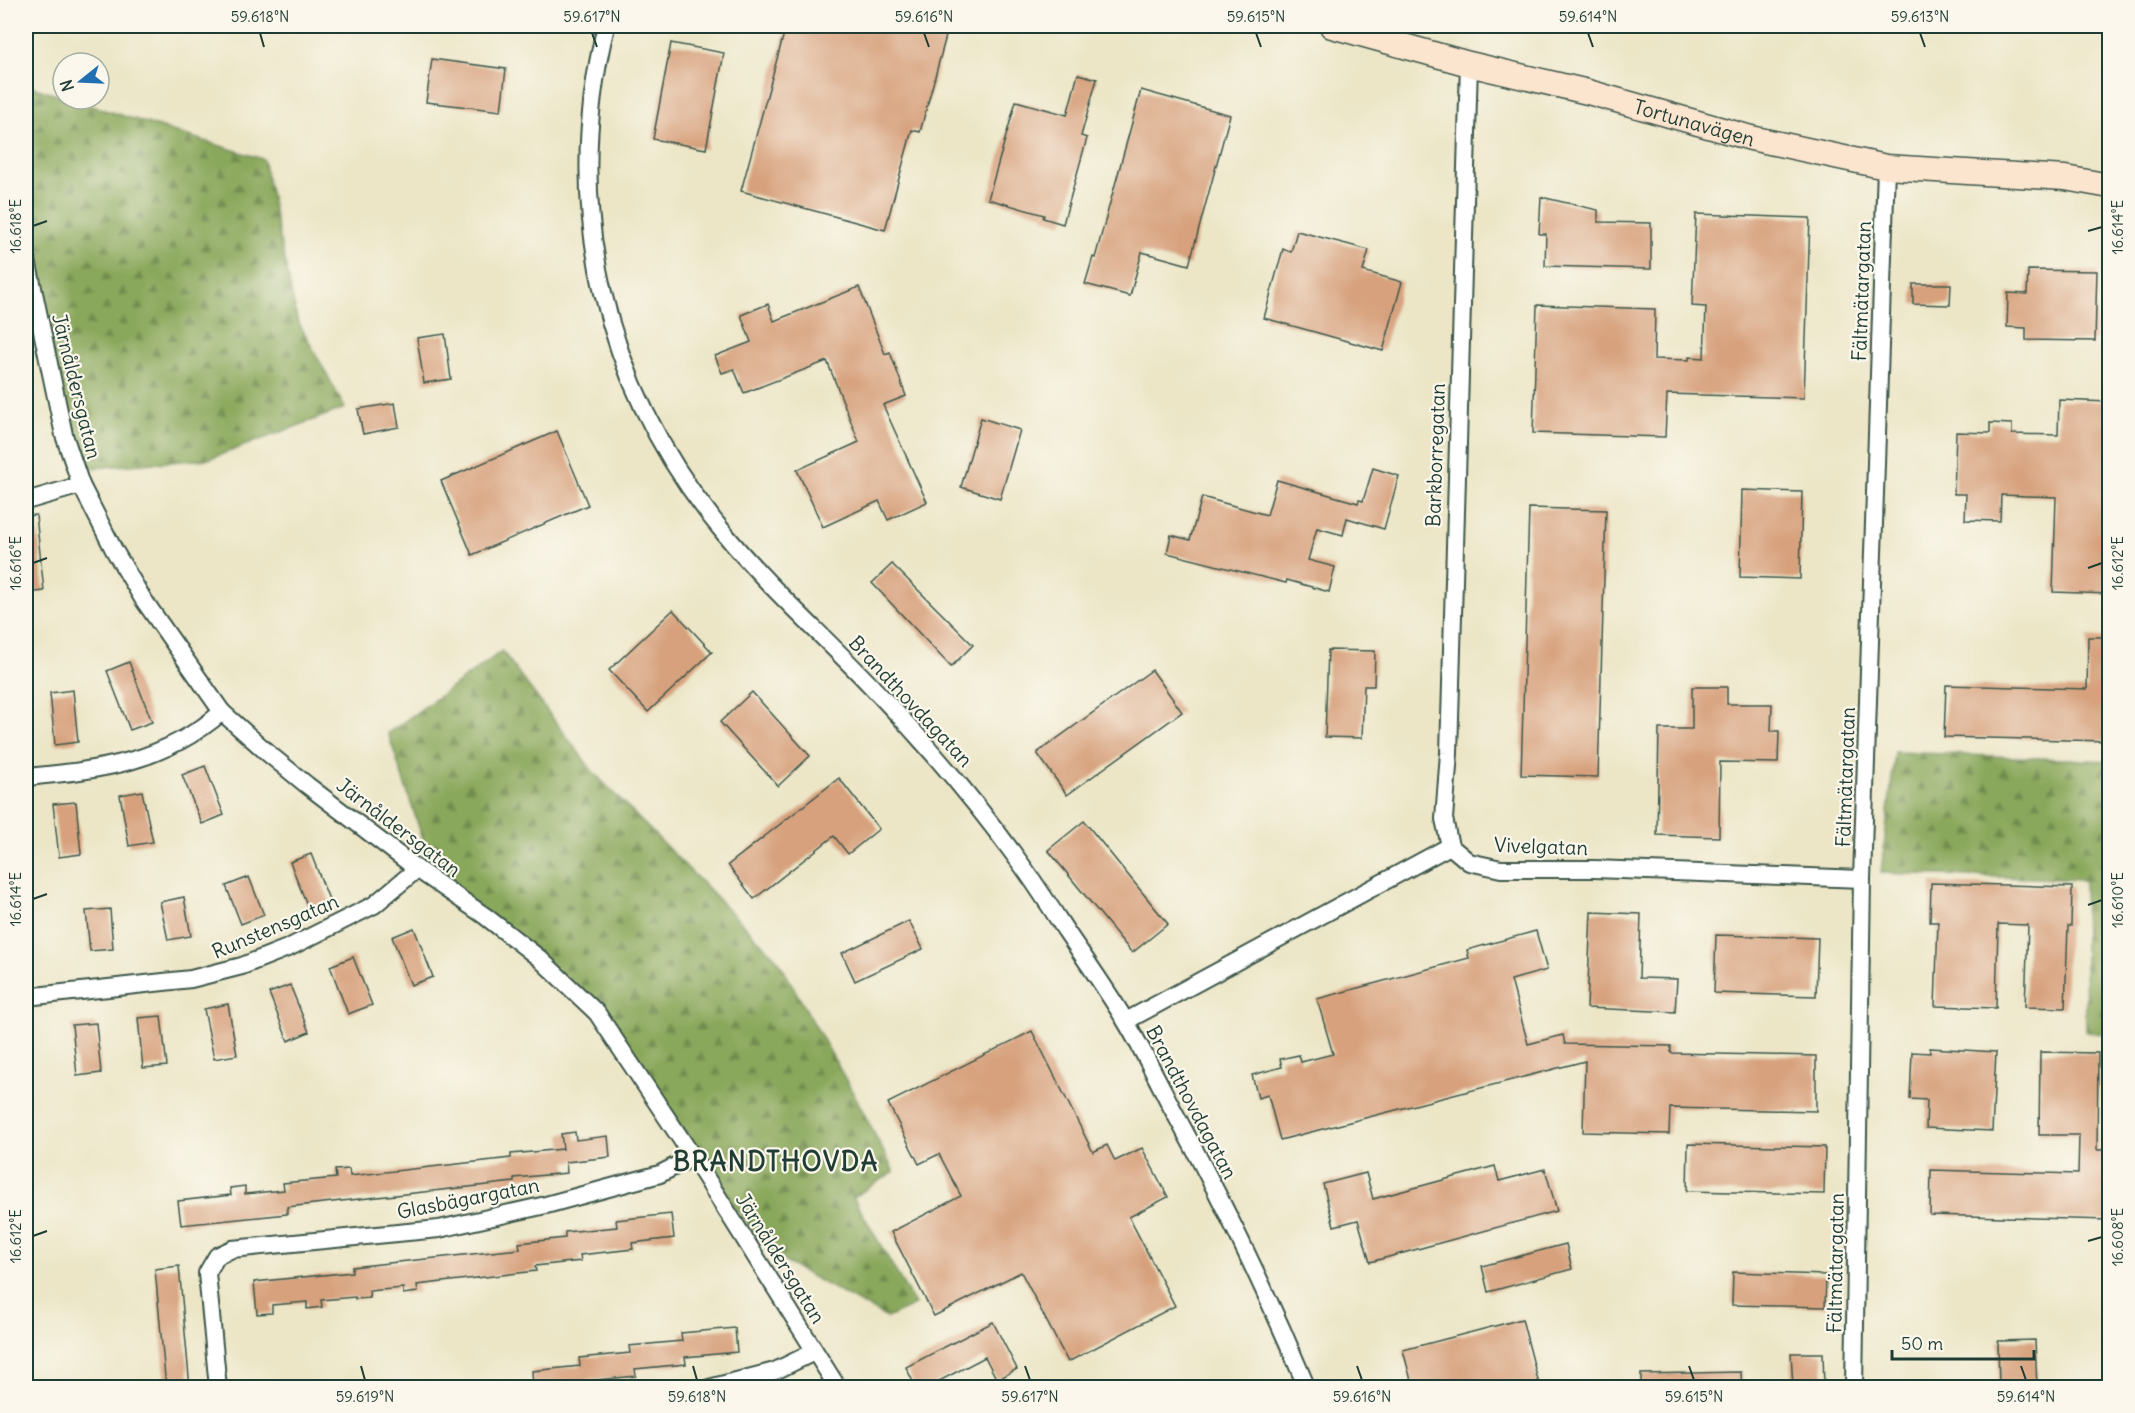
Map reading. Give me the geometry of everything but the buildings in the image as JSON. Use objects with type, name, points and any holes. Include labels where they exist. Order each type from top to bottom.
[{"type":"street","name":"Brandthovdagatan","points":[[606,26],[596,68],[592,101],[588,189],[592,238],[605,307],[626,367],[652,429],[686,483],[725,535],[874,689],[960,786],[1022,865],[1126,1021],[1234,1227],[1281,1326],[1307,1388]]},
{"type":"street","name":"Tortunavägen","points":[[1332,26],[1469,64],[1588,92],[1750,138],[1886,167],[2065,178],[2109,186]]},
{"type":"street","name":"Barkborregatan","points":[[1450,846],[1444,819],[1449,753],[1469,64]]},
{"type":"street","name":"Fältmätargatan","points":[[1854,1388],[1862,879],[1886,167]]},
{"type":"street","name":"Tortunavägen","points":[[2065,178],[2109,173]]},
{"type":"street","name":"Järnåldersgatan","points":[[26,255],[64,435],[81,485],[114,550],[143,599],[222,712],[300,779],[417,869],[540,958],[589,1005],[624,1052],[693,1157],[838,1388]]},
{"type":"street","points":[[26,501],[81,485]]},
{"type":"street","points":[[26,777],[92,770],[129,761],[168,748],[207,725],[222,712]]},
{"type":"street","points":[[1126,1021],[1450,846]]},
{"type":"street","name":"Vivelgatan","points":[[1450,846],[1468,862],[1501,869],[1594,869],[1862,879]]},
{"type":"street","name":"Runstensgatan","points":[[26,997],[191,979],[242,966],[290,947],[374,905],[417,869]]},
{"type":"street","name":"Glasbägargatan","points":[[218,1388],[207,1273],[217,1256],[231,1250],[439,1229],[535,1208],[660,1174],[693,1157]]},
{"type":"street","points":[[710,1388],[775,1371],[814,1352]]},
{"type":"green space","points":[[26,85],[51,93],[51,111],[108,111],[263,159],[297,319],[345,408],[209,459],[89,468],[65,427],[26,251]]},
{"type":"green space","points":[[502,651],[594,773],[778,960],[855,1096],[894,1172],[853,1197],[915,1305],[887,1318],[774,1256],[698,1163],[589,1005],[436,879],[388,733]]},
{"type":"green space","points":[[1895,752],[2109,761],[2109,1036],[2086,1031],[2084,880],[1881,873]]},
{"type":"district","name":"BRANDTHOVDA","points":[[776,1161]]}]
